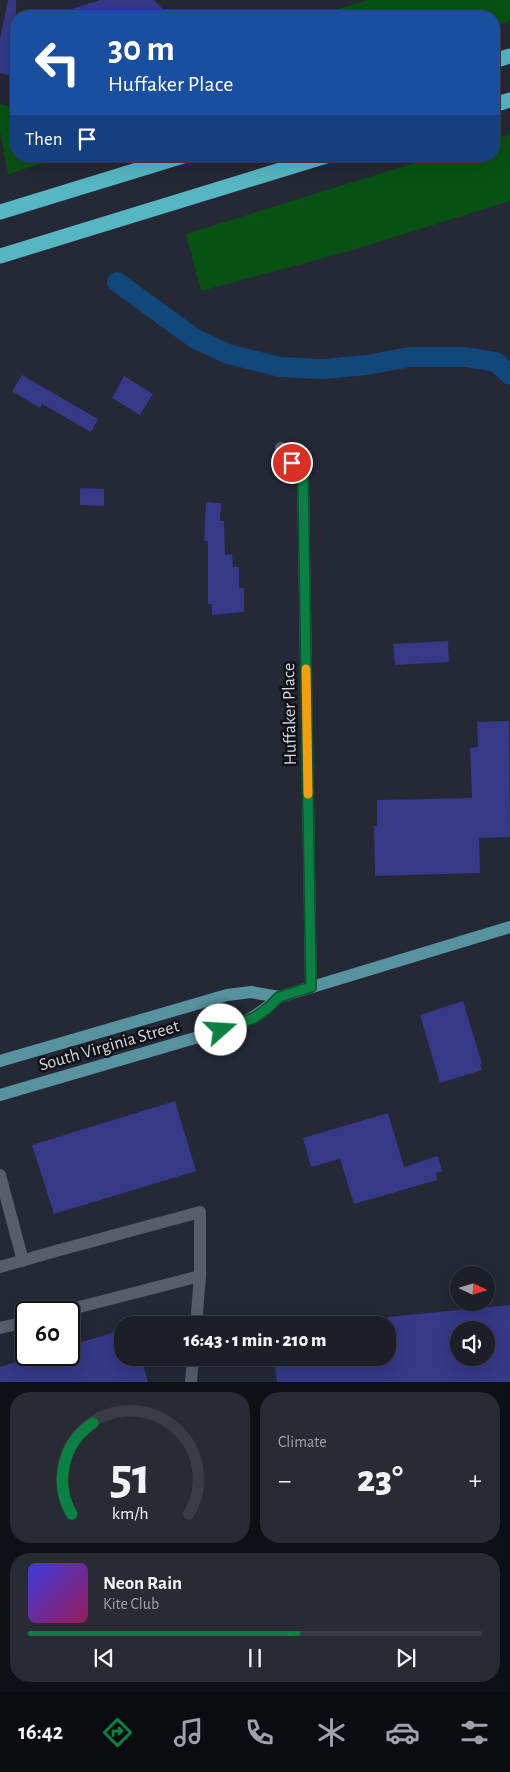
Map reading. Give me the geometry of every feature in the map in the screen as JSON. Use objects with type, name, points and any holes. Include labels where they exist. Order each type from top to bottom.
[{"type":"highway","points":[[0,212],[163,162]]},
{"type":"highway","points":[[0,256],[306,162]]},
{"type":"main road","name":"South Virginia Street","points":[[0,1061],[227,995],[251,992],[279,997],[510,927]]},
{"type":"main road","name":"South Virginia Street","points":[[0,1095],[236,1026],[254,1018],[279,997]]},
{"type":"street","name":"Huffaker Place","points":[[281,448],[303,479],[311,987]]},
{"type":"street","points":[[0,1175],[23,1260]]},
{"type":"street","points":[[0,1268],[23,1260],[200,1212],[200,1276],[197,1316]]},
{"type":"street","points":[[80,1307],[200,1276]]},
{"type":"street","points":[[0,1328],[15,1325]]},
{"type":"street","points":[[191,1382],[192,1366]]},
{"type":"green space","points":[[368,0],[510,0],[510,21],[500,24],[500,10],[335,10]]},
{"type":"green space","points":[[0,104],[10,106],[10,162],[47,162],[8,174],[0,132]]},
{"type":"green space","points":[[510,134],[510,201],[349,251],[201,291],[186,234],[418,162],[500,162],[500,137]]},
{"type":"building","points":[[8,0],[16,0],[16,10],[10,10],[10,75],[0,73],[0,39]]},
{"type":"building","points":[[100,0],[154,0],[163,10],[68,10]]},
{"type":"building","points":[[22,375],[98,419],[91,432],[42,404],[40,408],[12,391]]},
{"type":"building","points":[[124,376],[153,394],[140,415],[112,398]]},
{"type":"building","points":[[80,488],[104,489],[104,506],[80,505]]},
{"type":"building","points":[[206,502],[221,503],[220,521],[224,521],[225,555],[232,554],[233,567],[239,567],[239,588],[244,588],[244,612],[212,615],[212,604],[208,604],[208,541],[204,541]]},
{"type":"building","points":[[448,641],[449,662],[395,665],[393,644]]},
{"type":"building","points":[[509,721],[510,837],[479,838],[480,873],[375,876],[374,826],[377,826],[377,800],[472,798],[470,748],[478,747],[477,722]]},
{"type":"building","points":[[463,1001],[482,1064],[480,1064],[482,1070],[440,1083],[420,1015]]},
{"type":"building","points":[[175,1101],[196,1171],[54,1214],[32,1145]]},
{"type":"building","points":[[388,1113],[404,1167],[438,1156],[442,1171],[436,1173],[437,1180],[354,1204],[340,1159],[311,1167],[303,1138]]},
{"type":"building","points":[[510,1305],[510,1382],[277,1382],[275,1366],[396,1366],[396,1316],[450,1311],[495,1311],[495,1306]]},
{"type":"building","points":[[114,1332],[114,1366],[143,1366],[148,1382],[0,1382],[0,1367],[15,1362],[15,1366],[80,1366],[80,1343]]},
{"type":"waterway","points":[[117,282],[194,338],[228,354],[280,367],[323,369],[367,365],[409,357],[465,357],[496,362],[510,375]]},
{"type":"slow traffic","points":[[306,669],[308,794]]},
{"type":"route","points":[[221,1030],[254,1018],[279,997],[311,987],[303,479],[292,463]]}]
